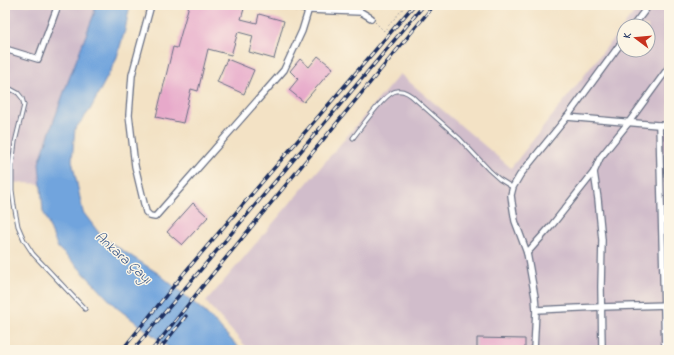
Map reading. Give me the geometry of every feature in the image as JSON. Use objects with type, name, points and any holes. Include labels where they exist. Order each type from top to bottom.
[{"type":"street","points":[[5,49],[38,59],[58,5]]},
{"type":"street","points":[[151,5],[132,76],[129,115],[135,166],[146,212],[150,216],[155,217],[284,70],[302,32],[309,7]]},
{"type":"street","points":[[286,5],[361,12],[371,18]]},
{"type":"street","points":[[639,18],[649,5]]},
{"type":"street","points":[[534,350],[536,310],[532,278],[527,253],[516,221],[512,203],[511,195],[513,187],[520,175],[567,117],[616,50]]},
{"type":"street","points":[[527,253],[552,225],[594,172],[600,158],[629,122],[669,67]]},
{"type":"street","points":[[567,117],[669,126]]},
{"type":"street","points":[[659,125],[666,305],[665,350]]},
{"type":"street","points":[[594,172],[602,240],[602,350]]},
{"type":"street","points":[[536,310],[666,305]]},
{"type":"lane","points":[[5,86],[18,93],[22,98],[24,105],[15,142],[12,166],[13,198],[18,226],[24,240],[33,254],[86,309]]},
{"type":"lane","points":[[353,138],[386,97],[397,90],[409,95],[421,104],[459,138],[489,170],[499,179],[513,187]]},
{"type":"path","points":[[371,18],[384,31],[406,5]]},
{"type":"shaded area","points":[[5,5],[95,5],[94,14],[39,163],[41,184],[5,182]]},
{"type":"shaded area","points":[[640,5],[669,5],[669,350],[249,350],[206,302],[400,74],[511,168],[616,35],[616,58],[656,58],[656,18],[630,18]]},
{"type":"water","name":"Ankara Çayı","points":[[95,5],[130,5],[125,30],[116,60],[90,110],[75,129],[72,160],[83,212],[102,237],[159,274],[206,313],[241,350],[172,350],[116,307],[58,248],[43,211],[39,163],[94,14]]},
{"type":"building","points":[[189,5],[231,5],[244,9],[241,19],[257,23],[259,14],[284,21],[274,59],[249,52],[253,36],[238,32],[231,55],[208,49],[198,91],[191,89],[183,123],[156,117],[173,47],[177,48]]},
{"type":"building","points":[[318,56],[333,68],[304,102],[289,90],[298,79],[290,71],[300,59],[309,67]]},
{"type":"building","points":[[227,59],[254,70],[244,94],[217,82]]},
{"type":"building","points":[[664,132],[669,132],[669,172],[664,172]]},
{"type":"building","points":[[193,203],[208,217],[182,245],[167,232]]},
{"type":"building","points":[[477,338],[525,339],[525,350],[477,350]]},
{"type":"railway","points":[[122,350],[185,272],[414,5]]},
{"type":"railway","points":[[133,350],[424,5]]},
{"type":"railway","points":[[152,350],[434,5]]},
{"type":"railway","points":[[159,350],[186,316]]}]
